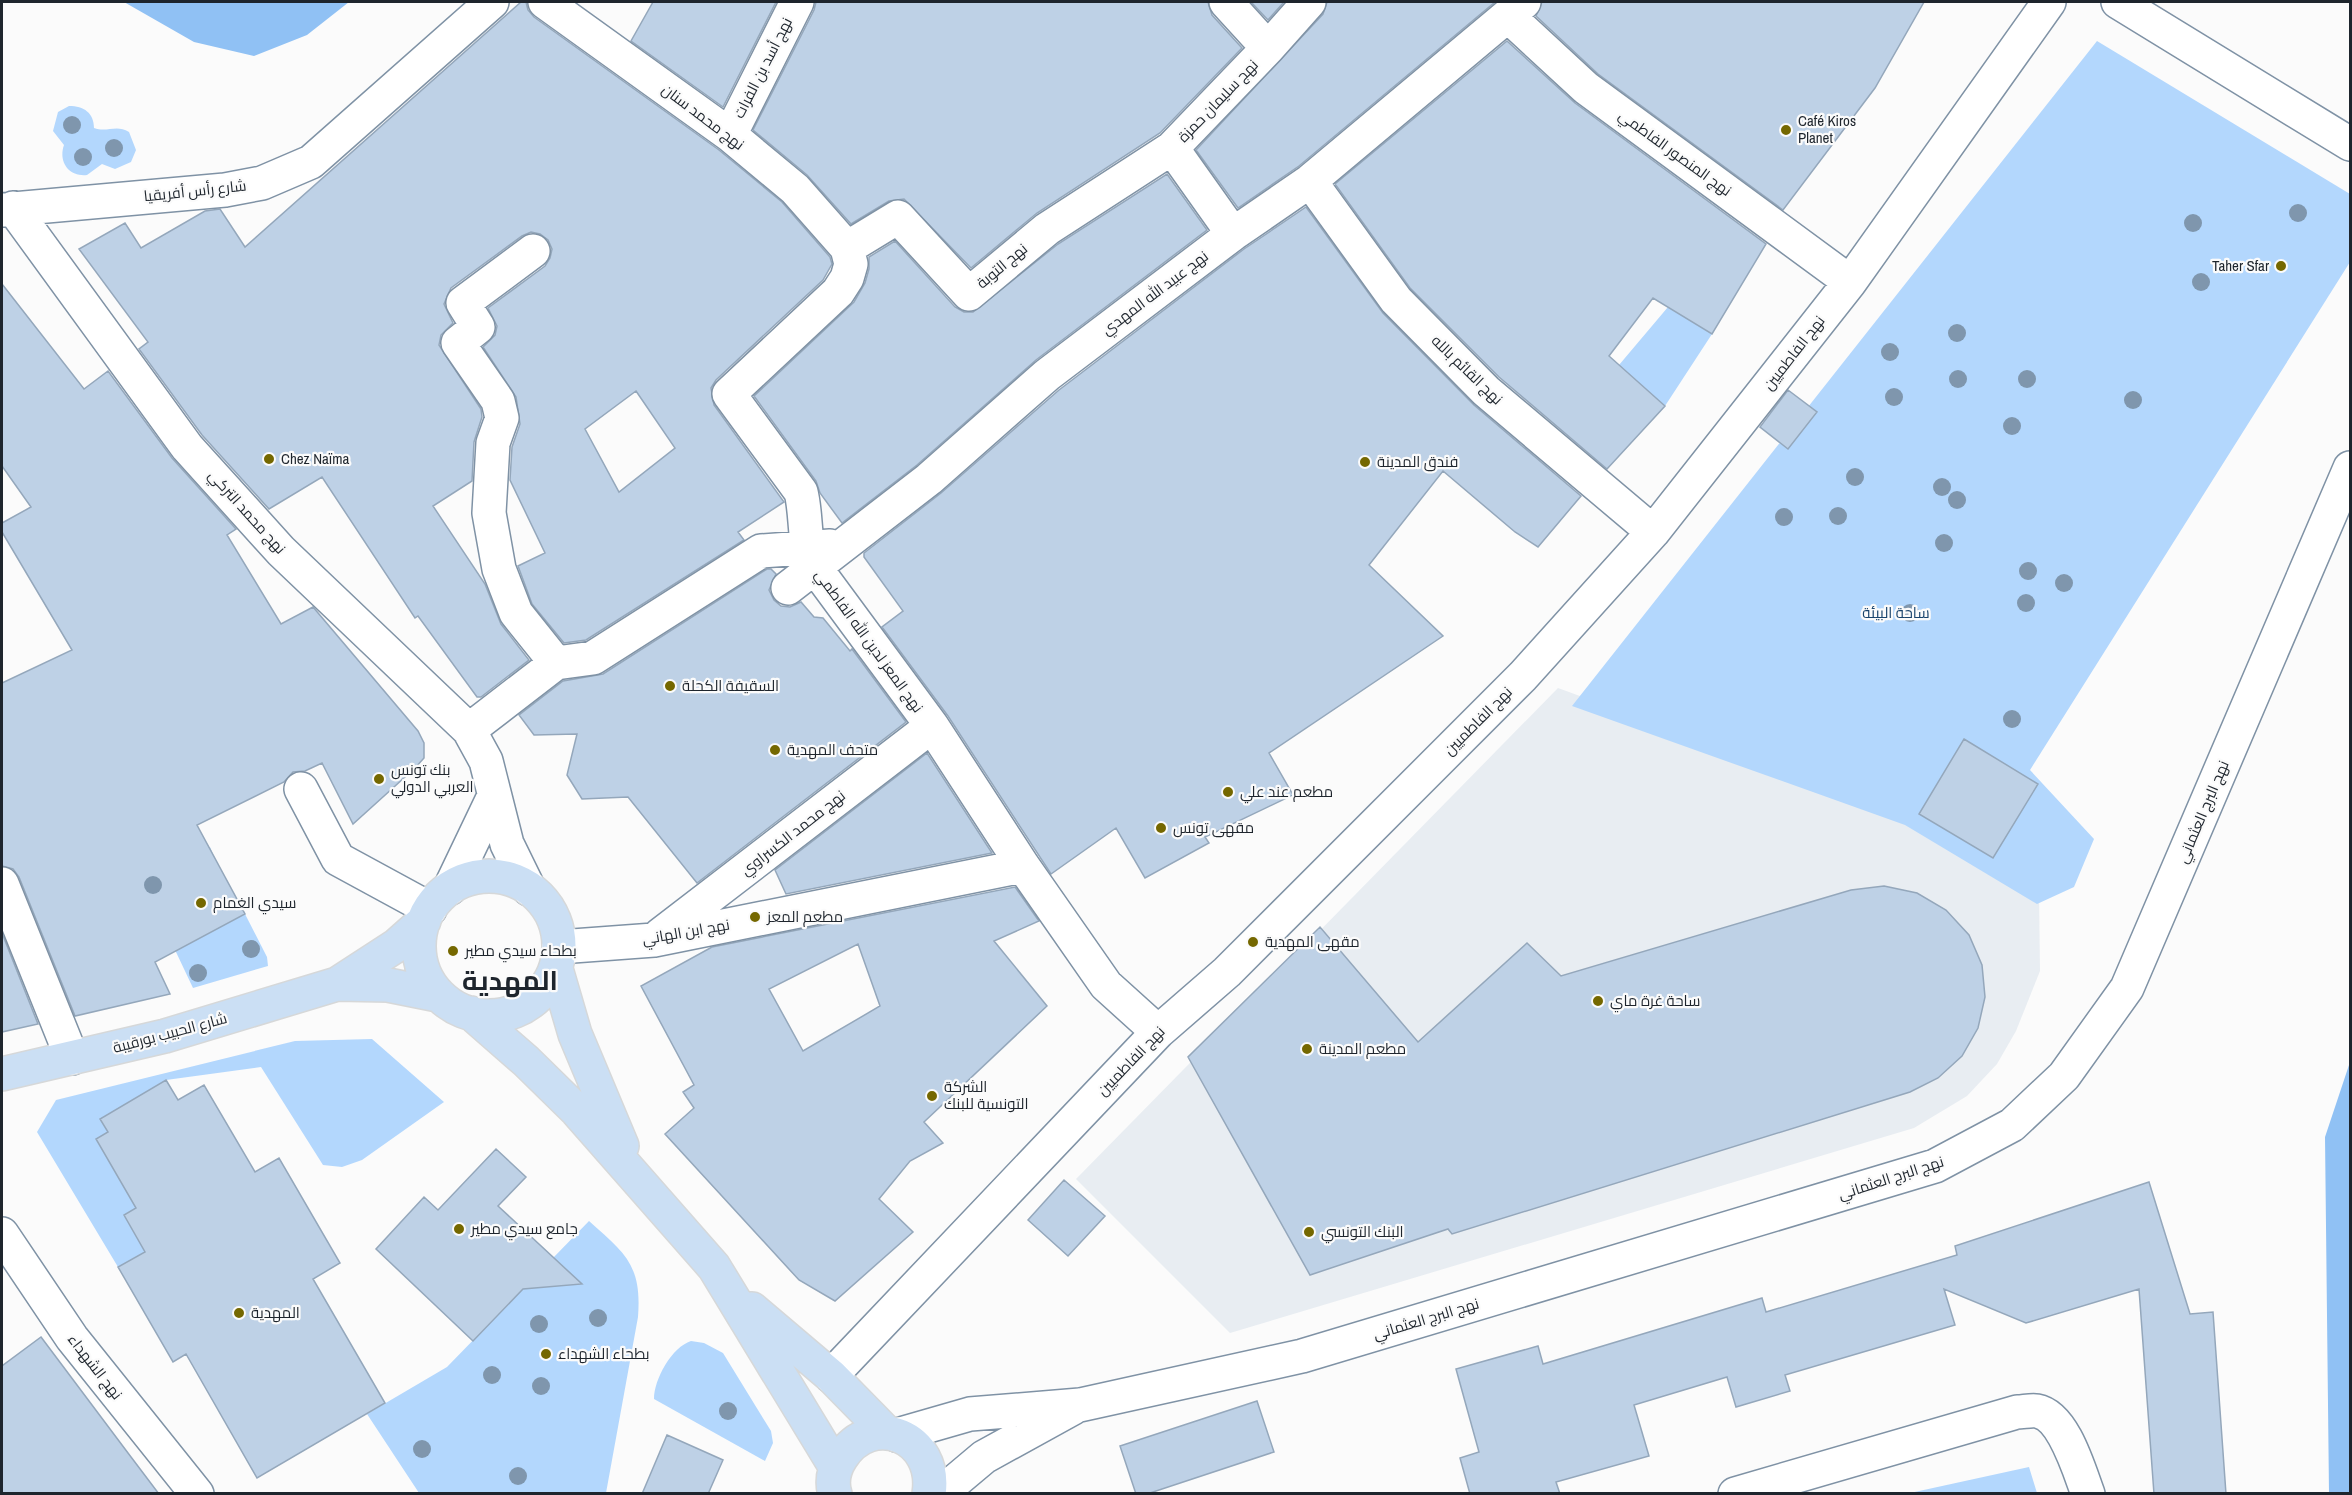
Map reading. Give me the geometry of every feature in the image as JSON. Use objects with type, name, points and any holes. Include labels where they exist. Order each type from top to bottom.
[{"type":"main road","points":[[557,958],[546,987],[531,1002],[512,1012],[492,1016],[471,1013],[453,1006],[438,994],[429,981],[421,960],[420,937],[434,906],[469,879],[490,876],[511,879],[530,889],[546,905],[556,925],[557,958],[575,1034],[600,1097],[637,1178]]},
{"type":"main road","name":"شارع الحبيب بورقيبة","points":[[2,1074],[165,1036],[338,984],[397,945],[434,906]]},
{"type":"main road","name":"شارع الحبيب بورقيبة","points":[[338,984],[388,985],[438,994]]},
{"type":"main road","points":[[471,1013],[526,1060],[577,1111],[714,1267],[730,1290],[831,1482]]},
{"type":"main road","points":[[730,1290],[831,1376],[892,1434],[911,1442],[922,1452],[931,1480],[929,1494]]},
{"type":"main road","points":[[831,1482],[848,1447],[859,1438],[892,1434]]},
{"type":"street","name":"شارع رأس أفريقيا","points":[[7,209],[225,190],[262,183],[311,162],[492,2]]},
{"type":"street","name":"نهج محمد سنان","points":[[545,2],[730,135],[795,189],[847,248]]},
{"type":"street","name":"نهج أسد بن الفرات","points":[[730,135],[797,2]]},
{"type":"street","points":[[1226,2],[1269,48]]},
{"type":"street","name":"نهج سليمان حمزة","points":[[1233,234],[1172,148],[1269,48],[1309,2]]},
{"type":"street","name":"نهج الفاطميين","points":[[831,1376],[1158,1032],[1227,972],[1523,676],[1653,532],[1850,282],[2049,2]]},
{"type":"street","points":[[2118,2],[2350,144]]},
{"type":"street","name":"نهج المنصور الفاطمي","points":[[1516,9],[1586,88],[1850,282]]},
{"type":"street","name":"نهج عبيد الله المهدي","points":[[811,556],[841,545],[929,479],[1047,375],[1233,234],[1310,181],[1516,9]]},
{"type":"street","name":"نهج التوبة","points":[[847,248],[898,217],[969,294],[1047,229],[1172,148]]},
{"type":"street","name":"نهج القائم بالله","points":[[1310,181],[1396,300],[1486,391],[1653,532]]},
{"type":"street","name":"نهج محمد التركي","points":[[7,209],[188,447],[281,551],[470,730],[486,761],[507,844],[530,889]]},
{"type":"street","points":[[788,588],[811,556],[801,492],[729,394],[838,292],[847,278],[851,264],[847,248]]},
{"type":"street","points":[[533,251],[463,303],[478,327],[458,342],[498,401],[502,418],[493,443],[489,513],[499,569],[516,613],[556,663]]},
{"type":"street","name":"نهج البرج العثماني","points":[[892,1434],[970,1414],[1080,1405],[1302,1356],[1935,1166],[2012,1125],[2064,1076],[2127,988],[2350,468]]},
{"type":"street","points":[[470,730],[556,663],[593,658],[761,551],[811,556]]},
{"type":"street","name":"نهج المعز لدين الله الفاطمي","points":[[811,556],[932,726],[1023,866],[1106,985],[1158,1032]]},
{"type":"street","name":"نهج محمد الكسراوي","points":[[654,940],[932,726]]},
{"type":"street","points":[[301,789],[338,859],[434,906],[494,796]]},
{"type":"street","name":"نهج ابن الهاني","points":[[557,958],[1023,866]]},
{"type":"street","points":[[2,884],[72,1058]]},
{"type":"street","name":"نهج الشهداء","points":[[2,1234],[72,1338],[197,1494]]},
{"type":"street","name":"نهج البرج العثماني","points":[[940,1494],[984,1457],[1080,1405]]},
{"type":"street","points":[[1741,1493],[2018,1412],[2038,1411],[2052,1419],[2064,1434],[2088,1494]]},
{"type":"shaded area","points":[[124,2],[349,2],[307,35],[254,56],[194,42]]},
{"type":"shaded area","name":"ساحة غرة ماي","points":[[1558,688],[1906,815],[2039,894],[2040,971],[2016,1031],[1997,1064],[1967,1096],[1914,1128],[1230,1333],[1076,1179]]},
{"type":"shaded area","points":[[2350,1062],[2350,1493],[2329,1493],[2325,1137]]},
{"type":"green space","name":"ساحة البيئة","points":[[2097,41],[2350,194],[2350,262],[2030,770],[2094,839],[2074,887],[2037,904],[1905,825],[1572,706]]},
{"type":"green space","points":[[69,106],[87,111],[92,118],[94,128],[120,129],[129,132],[136,150],[131,162],[115,169],[102,164],[87,175],[70,171],[64,162],[64,145],[53,131],[58,112]]},
{"type":"green space","points":[[1668,307],[1712,334],[1665,406],[1619,365]]},
{"type":"green space","points":[[210,847],[215,859],[159,889],[245,914],[267,957],[268,966],[193,988],[142,880]]},
{"type":"green space","points":[[372,1039],[444,1102],[362,1160],[342,1167],[323,1165],[261,1067],[166,1080],[100,1119],[108,1132],[96,1139],[136,1208],[124,1215],[145,1252],[118,1267],[37,1132],[56,1100],[295,1041]]},
{"type":"green space","name":"بطحاء الشهداء","points":[[589,1221],[629,1262],[634,1272],[639,1299],[638,1317],[606,1493],[419,1493],[367,1414],[447,1367]]},
{"type":"green space","points":[[691,1341],[704,1343],[723,1353],[771,1431],[773,1443],[765,1461],[654,1399],[657,1382],[665,1365],[677,1350]]},
{"type":"green space","points":[[2029,1467],[2037,1493],[1910,1493]]},
{"type":"building","points":[[521,2],[526,2],[528,10],[534,17],[719,150],[782,202],[830,257],[832,264],[823,280],[716,380],[711,388],[714,405],[784,502],[738,532],[744,540],[586,640],[564,643],[532,604],[518,566],[545,553],[510,480],[512,447],[520,424],[516,397],[483,347],[495,335],[497,326],[488,308],[545,266],[550,258],[552,249],[548,240],[540,234],[531,232],[522,236],[451,288],[444,304],[453,323],[441,335],[439,345],[481,409],[482,417],[474,442],[472,481],[433,506],[485,584],[501,624],[529,660],[481,697],[477,697],[418,616],[415,618],[322,477],[269,509],[202,435],[139,349],[148,342],[79,249],[125,223],[141,248],[205,211],[220,209],[245,247]],"holes":[[[636,391],[675,448],[619,492],[585,429]]]},
{"type":"building","points":[[653,2],[776,2],[723,107],[631,41]]},
{"type":"building","points":[[816,2],[1208,2],[1212,15],[1242,48],[1160,133],[1037,213],[971,268],[904,199],[889,201],[851,224],[807,175],[753,130]]},
{"type":"building","points":[[1251,2],[1284,2],[1268,20]]},
{"type":"building","points":[[1327,2],[1495,2],[1299,166],[1238,208],[1196,150],[1323,14]]},
{"type":"building","points":[[1542,2],[1924,2],[1875,88],[1783,210],[1598,74],[1536,16]]},
{"type":"building","points":[[1507,41],[1575,103],[1766,244],[1712,334],[1653,298],[1609,356],[1665,406],[1607,469],[1499,377],[1410,288],[1335,184]]},
{"type":"building","points":[[1167,174],[1207,230],[1036,360],[917,465],[842,523],[820,493],[816,481],[754,396],[854,302],[865,283],[869,269],[869,257],[895,241],[955,307],[964,312],[973,312],[1058,244]]},
{"type":"building","points":[[1306,207],[1383,313],[1474,405],[1581,496],[1538,547],[1515,532],[1443,471],[1369,565],[1443,636],[1269,753],[1293,795],[1205,837],[1209,843],[1145,878],[1116,828],[1051,874],[948,716],[882,627],[903,611],[864,557],[864,553],[941,493],[1059,390],[1244,249]]},
{"type":"building","points":[[2,284],[84,389],[108,371],[172,458],[236,529],[227,535],[281,624],[313,607],[418,731],[424,743],[424,758],[353,824],[322,763],[305,771],[293,772],[284,782],[197,825],[245,914],[155,962],[170,994],[75,1016],[19,877],[13,869],[2,866],[2,683],[72,650],[2,532],[2,523],[31,507],[2,466]]},
{"type":"building","points":[[1788,390],[1817,412],[1788,449],[1760,427]]},
{"type":"building","points":[[767,569],[771,569],[776,574],[769,590],[774,600],[781,606],[790,607],[801,602],[814,617],[823,618],[850,651],[852,649],[906,722],[697,883],[628,797],[582,799],[567,775],[577,734],[534,735],[519,715],[563,681],[603,674]]},
{"type":"building","points":[[1964,739],[2038,784],[1993,858],[1919,814]]},
{"type":"building","points":[[927,753],[992,853],[786,894],[775,870]]},
{"type":"building","points":[[1884,886],[1917,893],[1946,910],[1969,935],[1982,965],[1985,997],[1978,1028],[1962,1056],[1938,1078],[1910,1092],[1452,1234],[1448,1229],[1310,1275],[1188,1057],[1320,927],[1418,1042],[1527,943],[1561,976],[1851,890]]},
{"type":"building","points":[[1015,887],[1039,921],[994,941],[1047,1006],[924,1122],[943,1143],[910,1161],[879,1199],[913,1232],[835,1301],[799,1280],[665,1134],[694,1108],[683,1092],[694,1085],[641,986],[712,947]],"holes":[[[858,944],[880,1006],[803,1051],[769,989]]]},
{"type":"building","points":[[2,933],[38,1024],[2,1032]]},
{"type":"building","name":"المهدية","points":[[166,1080],[178,1100],[204,1085],[255,1172],[279,1158],[340,1263],[313,1279],[385,1403],[257,1478],[186,1354],[173,1362],[118,1267],[145,1252],[124,1215],[136,1208],[96,1139],[108,1132],[100,1119]]},
{"type":"building","name":"جامع سيدي مطير","points":[[496,1149],[526,1177],[498,1206],[582,1284],[523,1289],[473,1341],[376,1249],[424,1197],[438,1210]]},
{"type":"building","points":[[1064,1180],[1105,1216],[1068,1256],[1028,1220]]},
{"type":"building","points":[[2149,1182],[2190,1314],[2213,1312],[2226,1494],[2154,1494],[2139,1289],[2026,1323],[1944,1289],[1955,1325],[1785,1375],[1790,1391],[1736,1407],[1727,1377],[1634,1405],[1649,1456],[1556,1482],[1560,1494],[1470,1494],[1460,1458],[1479,1452],[1456,1369],[1538,1346],[1543,1364],[1762,1298],[1766,1312],[1957,1255],[1955,1246]]},
{"type":"building","points":[[41,1337],[159,1494],[2,1494],[2,1366]]},
{"type":"building","points":[[1257,1401],[1274,1452],[1147,1494],[1136,1494],[1120,1446]]},
{"type":"building","points":[[667,1435],[723,1460],[708,1494],[642,1494]]},
{"type":"place","name":"Café Kiros Planet","points":[[1786,130]]},
{"type":"place","name":"Taher Sfar","points":[[2281,266]]},
{"type":"place","name":"Chez Naïma","points":[[269,459]]},
{"type":"place","name":"فندق المدينة","points":[[1365,462]]},
{"type":"place","name":"السقيفة الكحلة","points":[[670,686]]},
{"type":"place","name":"متحف المهدية","points":[[775,750]]},
{"type":"place","name":"بنك تونس العربي الدولي","points":[[379,779]]},
{"type":"place","name":"مطعم عند علي","points":[[1228,792]]},
{"type":"place","name":"مقهى تونس","points":[[1161,828]]},
{"type":"place","name":"سيدي الغمام","points":[[201,903]]},
{"type":"place","name":"مطعم المعز","points":[[755,917]]},
{"type":"place","name":"مقهى المهدية","points":[[1253,942]]},
{"type":"place","name":"بطحاء سيدي مطير","points":[[453,951]]},
{"type":"place","name":"ساحة غرة ماي","points":[[1598,1001]]},
{"type":"place","name":"مطعم المدينة","points":[[1307,1049]]},
{"type":"place","name":"الشركة التونسية للبنك","points":[[932,1096]]},
{"type":"place","name":"جامع سيدي مطير","points":[[459,1229]]},
{"type":"place","name":"البنك التونسي","points":[[1309,1232]]},
{"type":"place","name":"المهدية","points":[[239,1313]]},
{"type":"place","name":"بطحاء الشهداء","points":[[546,1354]]},
{"type":"district","name":"المهدية","points":[[510,981]]}]
